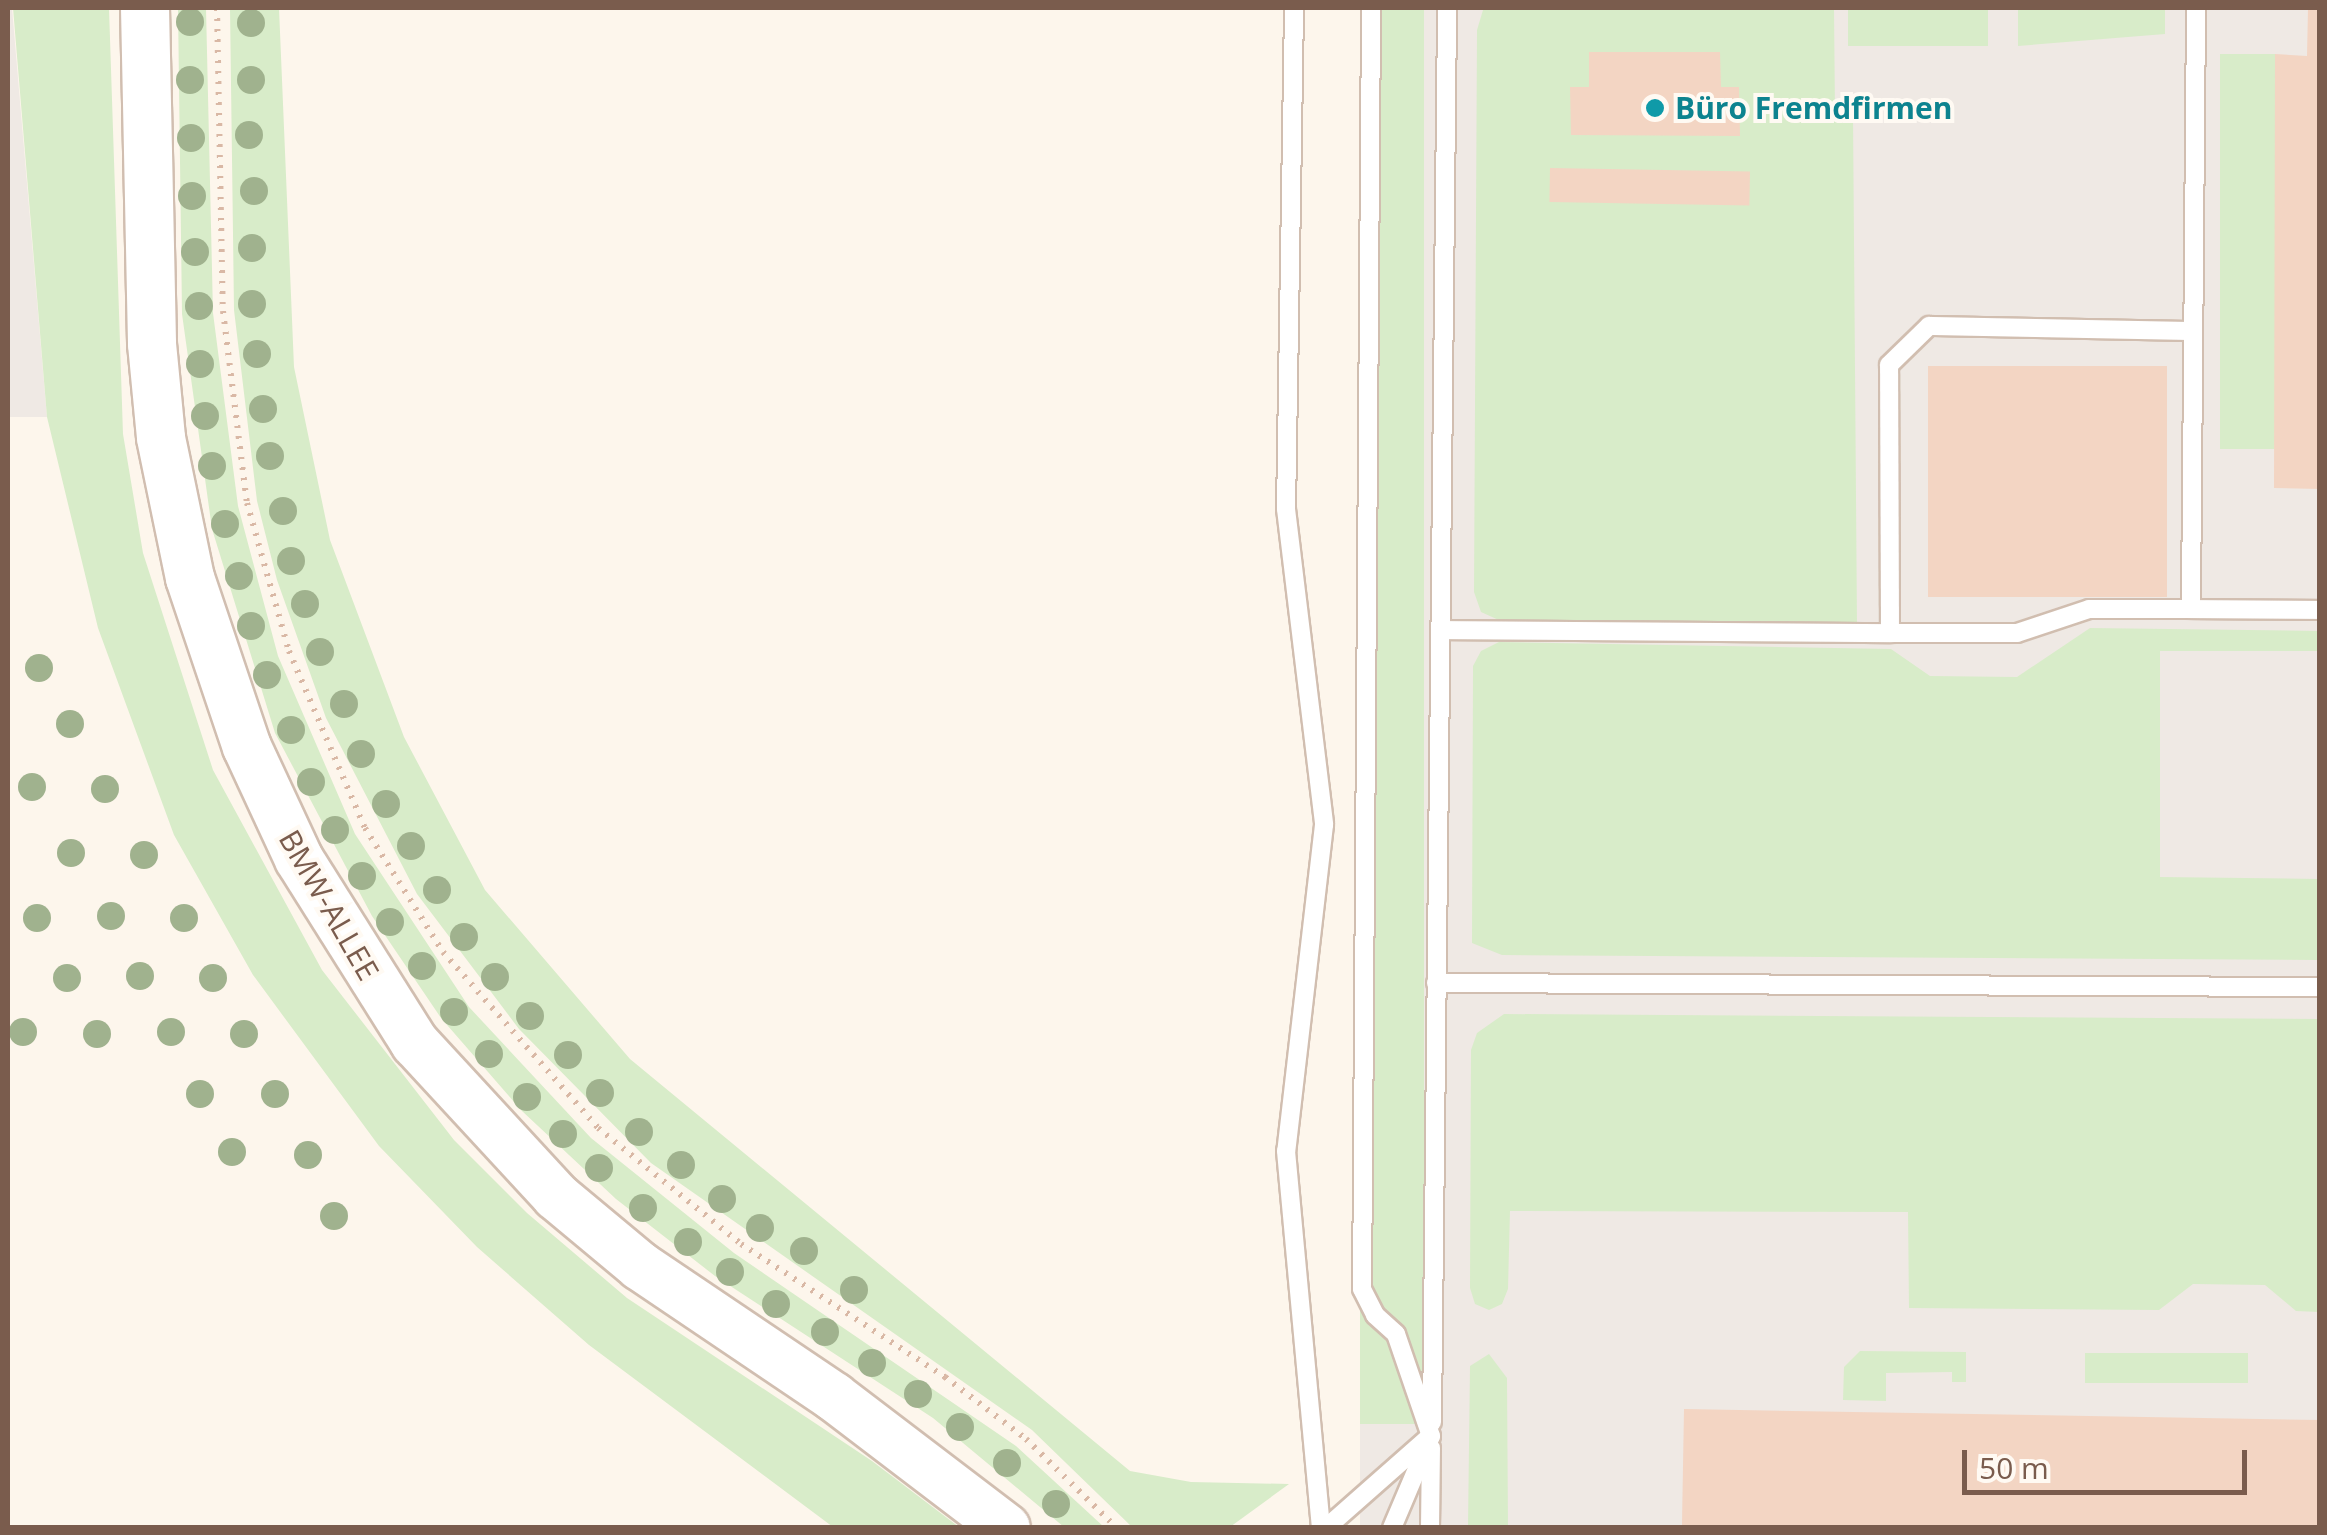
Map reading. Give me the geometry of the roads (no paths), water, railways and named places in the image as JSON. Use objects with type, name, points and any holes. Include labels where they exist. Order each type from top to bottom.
[{"type":"main road","name":"BMW-ALLEE","points":[[145,8],[151,326],[161,438],[190,578],[240,728],[308,875],[415,1043],[556,1196],[640,1266],[849,1408],[1006,1528]]},
{"type":"lane","points":[[1294,8],[1286,509],[1324,825],[1286,1150],[1324,1528]]},
{"type":"lane","points":[[1371,8],[1362,1288],[1375,1314],[1396,1334],[1432,1436],[1392,1528]]},
{"type":"lane","points":[[1430,1528],[1448,8]]},
{"type":"lane","points":[[2191,609],[2196,8]]},
{"type":"lane","points":[[1890,634],[1890,365],[1928,326],[2193,331]]},
{"type":"lane","points":[[1440,630],[2017,634],[2089,609],[2320,610]]},
{"type":"lane","points":[[1436,983],[2320,987]]},
{"type":"lane","points":[[1324,1528],[1432,1436]]},
{"type":"place","name":"Büro Fremdfirmen","points":[[1655,108]]}]
